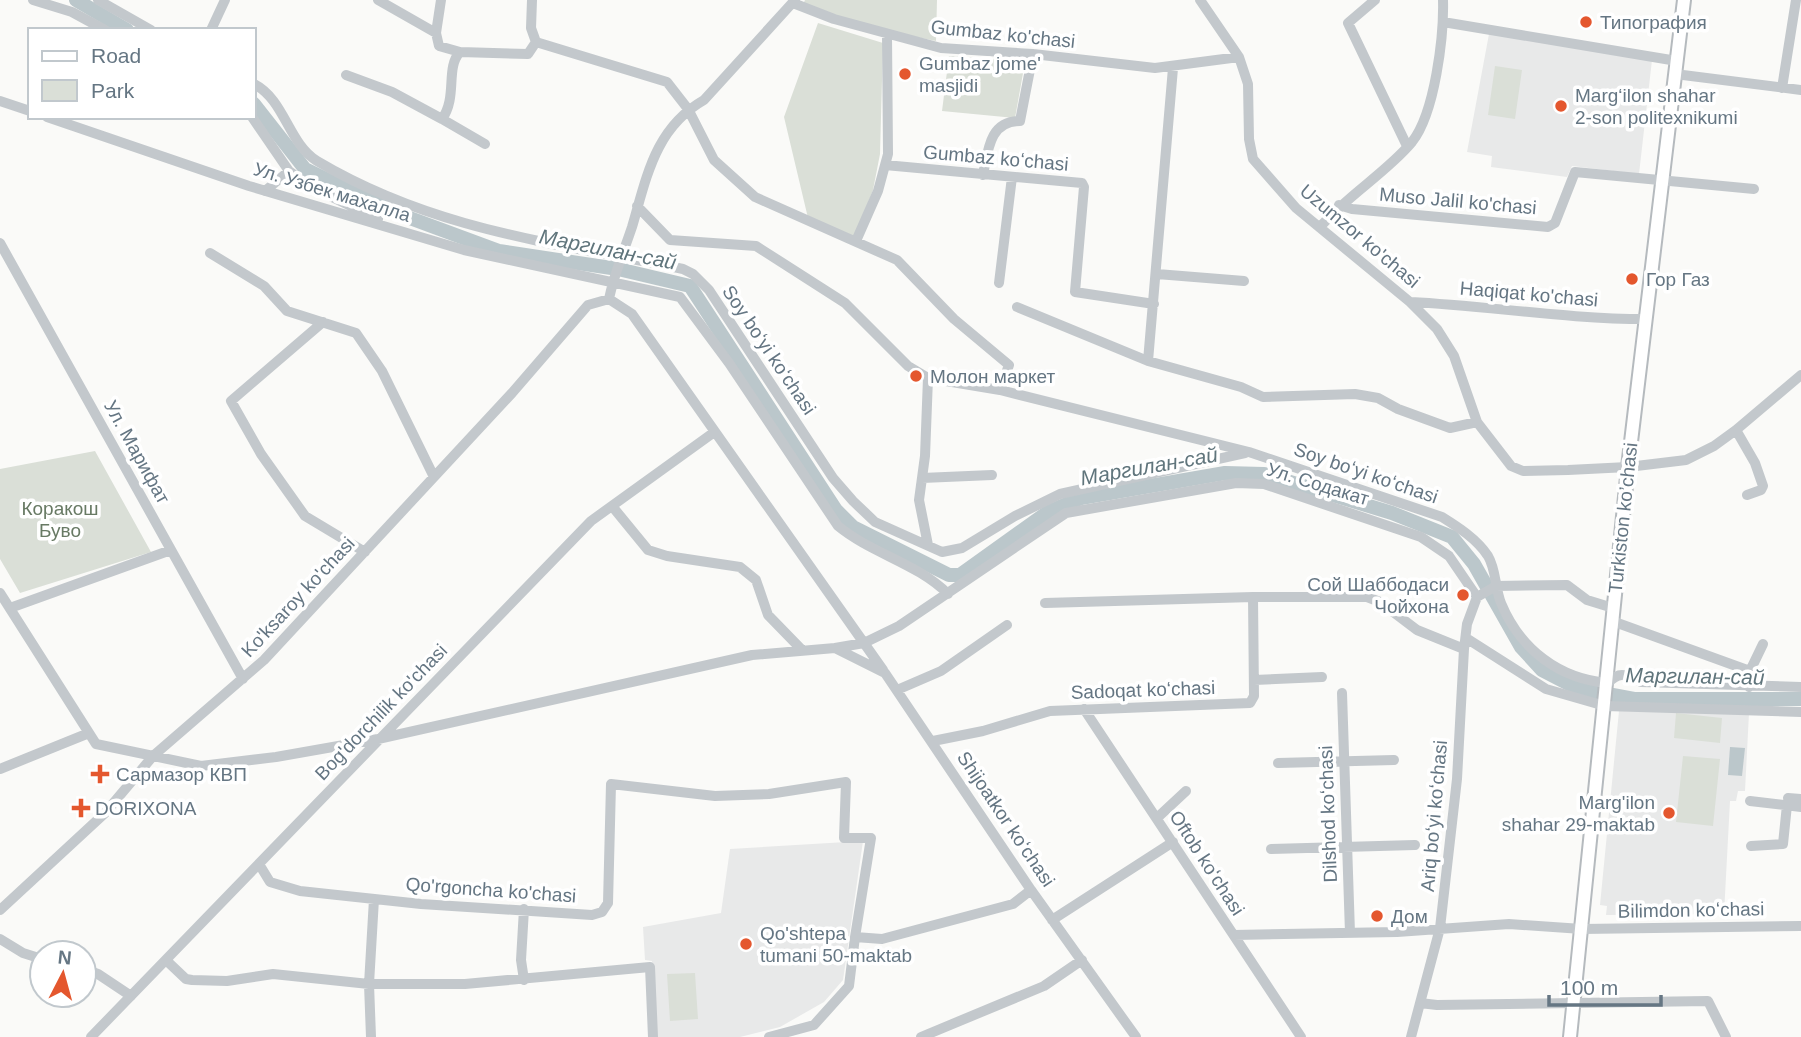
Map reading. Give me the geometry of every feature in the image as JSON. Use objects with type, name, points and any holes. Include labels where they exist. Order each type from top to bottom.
[{"type":"main road","name":"Turkiston ko’chasi","points":[[1570,1037],[1628,467],[1684,0]]},
{"type":"street","points":[[33,0],[72,12],[101,28]]},
{"type":"street","points":[[98,0],[147,28]]},
{"type":"street","points":[[212,28],[227,0]]},
{"type":"street","points":[[378,0],[436,33]]},
{"type":"street","points":[[441,0],[436,33],[439,46],[460,52],[528,54],[536,42]]},
{"type":"street","points":[[532,0],[531,28],[536,42]]},
{"type":"street","name":"Uzumzor ko'chasi","points":[[1200,0],[1239,57],[1248,84],[1249,139],[1253,159],[1296,208],[1410,302],[1437,329],[1454,356],[1477,422],[1516,469],[1628,467]]},
{"type":"street","points":[[1374,0],[1348,23],[1387,98],[1407,146]]},
{"type":"street","points":[[1320,227],[1339,205],[1407,146],[1427,113],[1443,22],[1443,0]]},
{"type":"street","points":[[1782,88],[1796,0]]},
{"type":"street","points":[[794,1],[704,100],[688,109],[656,148],[609,299],[632,314],[713,433],[885,673]]},
{"type":"street","name":"Gumbaz ko'chasi","points":[[794,1],[887,35],[941,48],[1172,68],[1239,57]]},
{"type":"street","points":[[1443,22],[1801,90]]},
{"type":"street","points":[[856,241],[885,164],[889,135],[887,35]]},
{"type":"street","points":[[536,42],[667,82],[688,109],[714,160],[755,197],[897,260],[954,319],[1009,365],[999,390]]},
{"type":"street","points":[[442,119],[451,106],[453,69],[460,52]]},
{"type":"street","points":[[984,175],[995,132],[1005,122],[1020,121],[1033,54]]},
{"type":"street","points":[[1148,361],[1172,68]]},
{"type":"street","points":[[346,75],[392,92],[485,144]]},
{"type":"street","name":"Soy boʻyi koʻchasi","points":[[256,85],[273,98],[292,133],[314,159],[394,199],[483,230],[683,269],[694,274],[735,327],[833,478],[875,522],[942,552],[951,552],[1060,494],[1249,452]]},
{"type":"street","points":[[0,101],[28,110]]},
{"type":"street","name":"Ул. Узбек махалла","points":[[53,119],[265,191],[464,250],[675,295],[685,302],[838,526],[864,545],[927,576],[948,594]]},
{"type":"street","points":[[253,119],[289,171],[311,187],[417,236]]},
{"type":"street","name":"Gumbaz koʻchasi","points":[[885,164],[1080,182],[1084,185],[1075,292],[1154,304]]},
{"type":"street","points":[[265,191],[289,171]]},
{"type":"street","name":"Muso Jalil ko'chasi","points":[[1339,205],[1352,209],[1548,227],[1555,223],[1575,172],[1663,180]]},
{"type":"street","points":[[999,283],[1012,177]]},
{"type":"street","points":[[1663,180],[1754,189]]},
{"type":"street","name":"Soy boʻyi koʻchasi","points":[[637,206],[670,240],[756,246],[845,303],[908,366],[928,378],[999,390],[1249,452],[1442,517],[1461,529],[1489,557],[1495,586],[1510,621],[1538,656],[1579,680],[1608,683],[1616,675],[1624,674],[1641,682],[1801,687]]},
{"type":"street","name":"Ул. Марифат","points":[[0,243],[243,679]]},
{"type":"street","points":[[210,253],[264,286],[287,311],[356,333],[382,371],[434,477]]},
{"type":"street","points":[[1157,274],[1244,281]]},
{"type":"street","name":"Ko'ksaroy ko'chasi","points":[[0,910],[105,813],[153,756],[264,660],[434,477],[588,304],[609,299]]},
{"type":"street","name":"Haqiqat ko'chasi","points":[[1410,302],[1494,307],[1598,319],[1646,319]]},
{"type":"street","points":[[1017,307],[1148,361],[1241,387],[1263,397],[1355,394],[1378,398],[1398,410],[1450,428],[1477,422]]},
{"type":"street","points":[[323,322],[231,401],[261,454],[305,516],[365,552]]},
{"type":"street","points":[[1628,467],[1686,460],[1714,446],[1801,374]]},
{"type":"street","points":[[928,378],[919,500],[928,545]]},
{"type":"street","points":[[1736,430],[1755,463],[1763,486],[1761,490],[1747,495]]},
{"type":"street","name":"Bog'dorchilik ko'chasi","points":[[91,1037],[591,521],[713,433]]},
{"type":"street","points":[[922,478],[992,475]]},
{"type":"street","name":"Ул. Содакат","points":[[864,643],[948,594],[1066,513],[1250,482],[1286,491],[1428,541],[1449,556],[1478,596]]},
{"type":"street","points":[[612,506],[648,550],[667,556],[740,567],[756,580],[768,615],[803,650]]},
{"type":"street","points":[[10,608],[172,550]]},
{"type":"street","points":[[1478,596],[1495,586],[1567,585],[1613,614],[1750,671]]},
{"type":"street","name":"Ariq boʻyi koʻchasi","points":[[1411,1037],[1440,928],[1457,779],[1464,649],[1467,624],[1478,596]]},
{"type":"street","points":[[1,597],[96,744],[201,766],[378,739],[752,655],[864,643]]},
{"type":"street","points":[[1253,597],[1254,680],[1322,677]]},
{"type":"street","points":[[1045,603],[1253,597],[1367,597],[1380,602],[1418,630],[1464,649]]},
{"type":"street","points":[[897,690],[941,671],[1007,625]]},
{"type":"street","points":[[1466,638],[1546,689],[1605,706],[1801,712]]},
{"type":"street","points":[[1749,687],[1750,671],[1763,644]]},
{"type":"street","name":"Shijoatkor koʻchasi","points":[[831,648],[885,673],[1031,891],[1136,1037]]},
{"type":"street","name":"Sadoqat koʻchasi","points":[[933,741],[983,731],[1050,711],[1247,704],[1254,699],[1254,680]]},
{"type":"street","name":"Dilshod koʻchasi","points":[[1342,693],[1350,933]]},
{"type":"street","name":"Oftob koʻchasi","points":[[1084,709],[1301,1037]]},
{"type":"street","points":[[0,769],[89,733]]},
{"type":"street","points":[[1278,763],[1394,760]]},
{"type":"street","name":"Qo'rgoncha ko'chasi","points":[[259,864],[270,882],[300,891],[592,915],[603,912],[608,903],[611,783],[715,796],[769,794],[846,782],[844,838],[871,838],[849,986],[814,1025],[769,1037]]},
{"type":"street","points":[[1157,818],[1186,791]]},
{"type":"street","points":[[1750,801],[1788,802],[1801,799]]},
{"type":"street","points":[[1788,802],[1801,807]]},
{"type":"street","points":[[1751,846],[1783,844],[1788,802]]},
{"type":"street","points":[[1052,920],[1173,842]]},
{"type":"street","points":[[1271,849],[1415,845]]},
{"type":"street","points":[[855,937],[882,939],[1013,904],[1031,891]]},
{"type":"street","points":[[372,1037],[369,984],[374,899]]},
{"type":"street","points":[[524,909],[521,960],[524,980]]},
{"type":"street","name":"Bilimdon koʻchasi","points":[[1234,935],[1350,933],[1509,924],[1582,929],[1801,926]]},
{"type":"street","points":[[0,939],[28,955]]},
{"type":"street","points":[[166,960],[186,979],[192,980],[227,981],[273,974],[369,984],[465,984],[650,967],[653,1037]]},
{"type":"street","points":[[921,1037],[1044,986],[1082,960]]},
{"type":"street","points":[[98,974],[131,996]]},
{"type":"street","points":[[1420,1003],[1437,1006],[1708,1001],[1726,1037]]},
{"type":"shaded area","name":"Margʻilon shahar 2-son politexnikumi","points":[[1489,34],[1652,60],[1639,174],[1572,166],[1567,177],[1491,167],[1492,156],[1467,152]]},
{"type":"shaded area","name":"Marg'ilon shahar 29-maktab","points":[[1619,711],[1749,713],[1745,791],[1738,791],[1736,801],[1730,801],[1724,914],[1606,915],[1607,906],[1600,905]]},
{"type":"shaded area","points":[[1730,747],[1745,748],[1742,776],[1728,775]]},
{"type":"shaded area","name":"Qo'shtepa tumani 50-maktab","points":[[863,841],[843,980],[824,1002],[780,1027],[740,1037],[657,1037],[652,961],[645,960],[643,927],[721,913],[730,849]]},
{"type":"green space","points":[[805,0],[937,0],[936,41],[872,28],[803,4]]},
{"type":"green space","points":[[818,23],[883,43],[880,154],[873,190],[854,238],[808,218],[784,117]]},
{"type":"green space","points":[[949,56],[1025,62],[1015,118],[942,111]]},
{"type":"green space","points":[[1495,66],[1522,70],[1515,119],[1488,115]]},
{"type":"green space","name":"Коракош Буво","points":[[95,451],[151,552],[20,593],[0,559],[0,469]]},
{"type":"green space","points":[[1676,713],[1722,718],[1720,743],[1674,738]]},
{"type":"green space","points":[[1683,756],[1720,759],[1713,826],[1676,822]]},
{"type":"green space","points":[[695,973],[698,1019],[670,1021],[667,974]]},
{"type":"waterway","name":"Маргилан-сай","points":[[76,0],[124,28]]},
{"type":"waterway","name":"Маргилан-сай","points":[[256,107],[305,169],[399,214],[499,251],[618,269],[690,286],[836,510],[853,527],[949,575],[960,575],[1048,512],[1081,498],[1225,473],[1264,474],[1392,513],[1452,537],[1474,564],[1521,647],[1542,670],[1569,684],[1634,699],[1801,699]]},
{"type":"place","name":"Типография","points":[[1586,22]]},
{"type":"place","name":"Gumbaz jome' masjidi","points":[[905,74]]},
{"type":"place","name":"Margʻilon shahar 2-son politexnikumi","points":[[1561,106]]},
{"type":"place","name":"Гор Газ","points":[[1632,279]]},
{"type":"place","name":"Молон маркет","points":[[916,376]]},
{"type":"place","name":"Сой Шаббодаси Чойхона","points":[[1463,595]]},
{"type":"place","name":"Сармазор КВП","points":[[100,774]]},
{"type":"place","name":"DORIXONA","points":[[81,808]]},
{"type":"place","name":"Marg'ilon shahar 29-maktab","points":[[1669,813]]},
{"type":"place","name":"Дом","points":[[1377,916]]},
{"type":"place","name":"Qo'shtepa tumani 50-maktab","points":[[746,944]]}]
